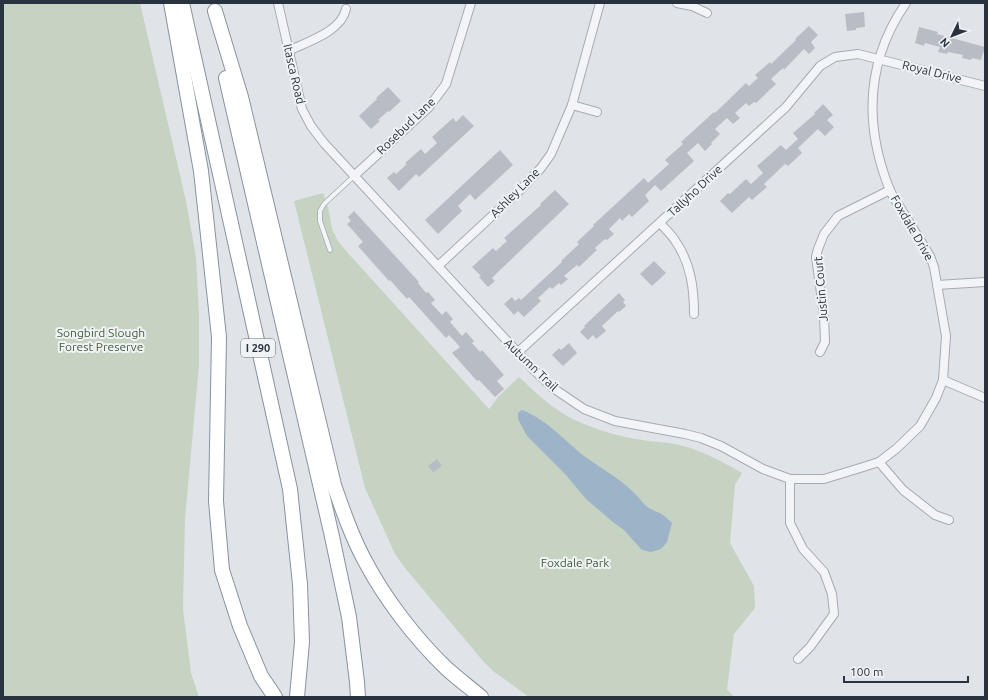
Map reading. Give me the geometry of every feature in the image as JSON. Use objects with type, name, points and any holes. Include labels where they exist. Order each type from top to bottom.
[{"type":"highway","points":[[171,3],[201,171],[219,337],[216,501],[222,570],[240,626],[261,676],[275,697]]},
{"type":"highway","name":"I 290","points":[[182,3],[290,489],[297,545],[302,642],[297,697]]},
{"type":"highway","points":[[214,7],[241,98],[334,485],[349,526],[365,562],[386,595],[413,632],[446,668],[481,697]]},
{"type":"highway","name":"I 290","points":[[214,7],[223,66],[346,601],[358,697]]},
{"type":"street","name":"Itasca Road","points":[[278,3],[302,109],[311,126],[324,143],[354,176]]},
{"type":"street","name":"Rosebud Lane","points":[[354,176],[429,107],[446,84],[471,3]]},
{"type":"street","name":"Ashley Lane","points":[[438,266],[521,189],[541,168],[551,154],[572,105],[600,3]]},
{"type":"street","points":[[677,3],[692,6],[707,13]]},
{"type":"street","name":"Foxdale Drive","points":[[879,462],[896,449],[920,426],[936,398],[943,380],[946,336],[934,267],[930,256],[890,190],[878,152],[872,123],[872,91],[879,59],[883,45],[892,25],[906,3]]},
{"type":"street","points":[[288,51],[328,32],[345,16],[346,9]]},
{"type":"street","name":"Tallyho Drive","points":[[517,353],[786,107],[820,66],[835,56],[858,54],[879,59]]},
{"type":"street","name":"Royal Drive","points":[[879,59],[985,86]]},
{"type":"street","points":[[572,105],[597,112]]},
{"type":"street","name":"Autumn Trail","points":[[354,176],[533,370],[553,388],[584,409],[615,421],[701,438],[721,446],[764,469],[790,479],[824,479],[879,462]]},
{"type":"street","name":"Justin Court","points":[[820,352],[825,342],[824,315],[816,257],[824,234],[838,216],[890,190]]},
{"type":"street","points":[[660,223],[677,242],[689,269],[694,295],[694,314]]},
{"type":"street","points":[[937,284],[985,282]]},
{"type":"street","points":[[943,380],[985,398]]},
{"type":"street","points":[[879,462],[903,490],[935,515],[949,520]]},
{"type":"street","points":[[790,479],[790,523],[803,549],[824,572],[832,594],[834,614],[810,647],[798,659]]},
{"type":"lane","points":[[330,250],[320,221],[320,211],[324,204],[354,176]]},
{"type":"green space","name":"Songbird Slough Forest Preserve","points":[[3,3],[140,3],[186,201],[196,257],[199,315],[199,365],[185,519],[183,609],[191,673],[199,697],[3,697]]},
{"type":"green space","name":"Foxdale Park","points":[[323,193],[329,211],[332,229],[338,241],[489,409],[499,396],[519,377],[539,396],[577,421],[617,435],[646,441],[675,444],[692,449],[717,459],[742,473],[735,485],[730,543],[754,586],[755,608],[734,634],[727,689],[734,697],[529,697],[493,671],[483,661],[405,568],[395,554],[365,488],[294,201]]},
{"type":"water","points":[[522,410],[547,424],[584,456],[631,489],[646,506],[663,515],[672,523],[667,542],[661,549],[651,552],[642,550],[624,530],[586,499],[566,475],[527,436],[518,419],[518,413]]},
{"type":"building","points":[[864,12],[865,27],[847,31],[845,14]]},
{"type":"building","points":[[809,26],[818,35],[811,42],[815,48],[809,54],[804,49],[784,70],[783,68],[771,79],[776,84],[756,103],[754,102],[749,106],[746,103],[735,113],[740,118],[733,124],[727,118],[715,129],[720,134],[705,151],[698,143],[687,153],[694,161],[661,191],[655,185],[645,195],[649,201],[632,217],[629,214],[622,221],[620,218],[609,229],[614,234],[607,240],[605,239],[595,248],[597,250],[579,267],[577,265],[564,276],[568,279],[561,285],[559,283],[552,289],[550,287],[538,298],[541,301],[524,317],[518,311],[514,315],[504,304],[512,297],[515,301],[519,298],[521,300],[562,262],[561,261],[579,244],[577,242],[594,226],[593,225],[644,178],[648,183],[669,164],[665,160],[683,144],[681,142],[714,112],[715,113],[746,83],[749,86],[758,78],[755,75],[770,62],[771,64]]},
{"type":"building","points":[[919,27],[938,32],[937,34],[985,47],[981,60],[962,58],[963,55],[948,52],[947,54],[938,52],[940,47],[925,43],[924,46],[915,43]]},
{"type":"building","points":[[388,87],[401,101],[378,120],[380,121],[371,129],[359,116]]},
{"type":"building","points":[[823,104],[833,115],[827,120],[834,127],[825,136],[818,129],[798,148],[802,153],[788,166],[785,164],[764,184],[767,187],[752,200],[749,197],[732,213],[720,201],[746,179],[751,184],[763,173],[757,166],[781,145],[786,150],[798,139],[793,133],[815,114],[814,113]]},
{"type":"building","points":[[463,115],[474,126],[419,177],[416,174],[399,191],[387,178],[394,172],[396,174],[407,164],[405,163],[421,149],[425,154],[437,143],[432,137],[453,118],[456,122]]},
{"type":"building","points":[[500,150],[513,165],[475,200],[470,194],[458,206],[462,211],[438,234],[425,220]]},
{"type":"building","points":[[555,190],[569,204],[492,278],[495,281],[488,287],[479,277],[481,276],[472,267],[493,248],[496,251],[507,241],[504,238],[541,205],[540,204]]},
{"type":"building","points":[[354,211],[419,282],[418,283],[426,293],[428,292],[435,300],[431,303],[442,315],[446,311],[453,319],[450,322],[462,336],[466,332],[474,341],[472,343],[480,352],[482,350],[504,375],[497,381],[504,389],[495,397],[479,380],[477,381],[452,353],[460,347],[449,335],[446,338],[409,297],[407,299],[390,280],[389,281],[358,246],[363,242],[347,224],[351,221],[348,217]]},
{"type":"building","points":[[654,261],[666,273],[652,286],[640,274]]},
{"type":"building","points":[[619,293],[625,300],[623,302],[626,306],[619,312],[618,311],[602,326],[606,331],[596,339],[593,335],[588,340],[580,332],[585,327],[584,326]]},
{"type":"building","points":[[569,343],[577,353],[563,366],[552,355],[559,348],[561,350]]},
{"type":"building","points":[[437,459],[442,466],[433,472],[428,466]]}]
